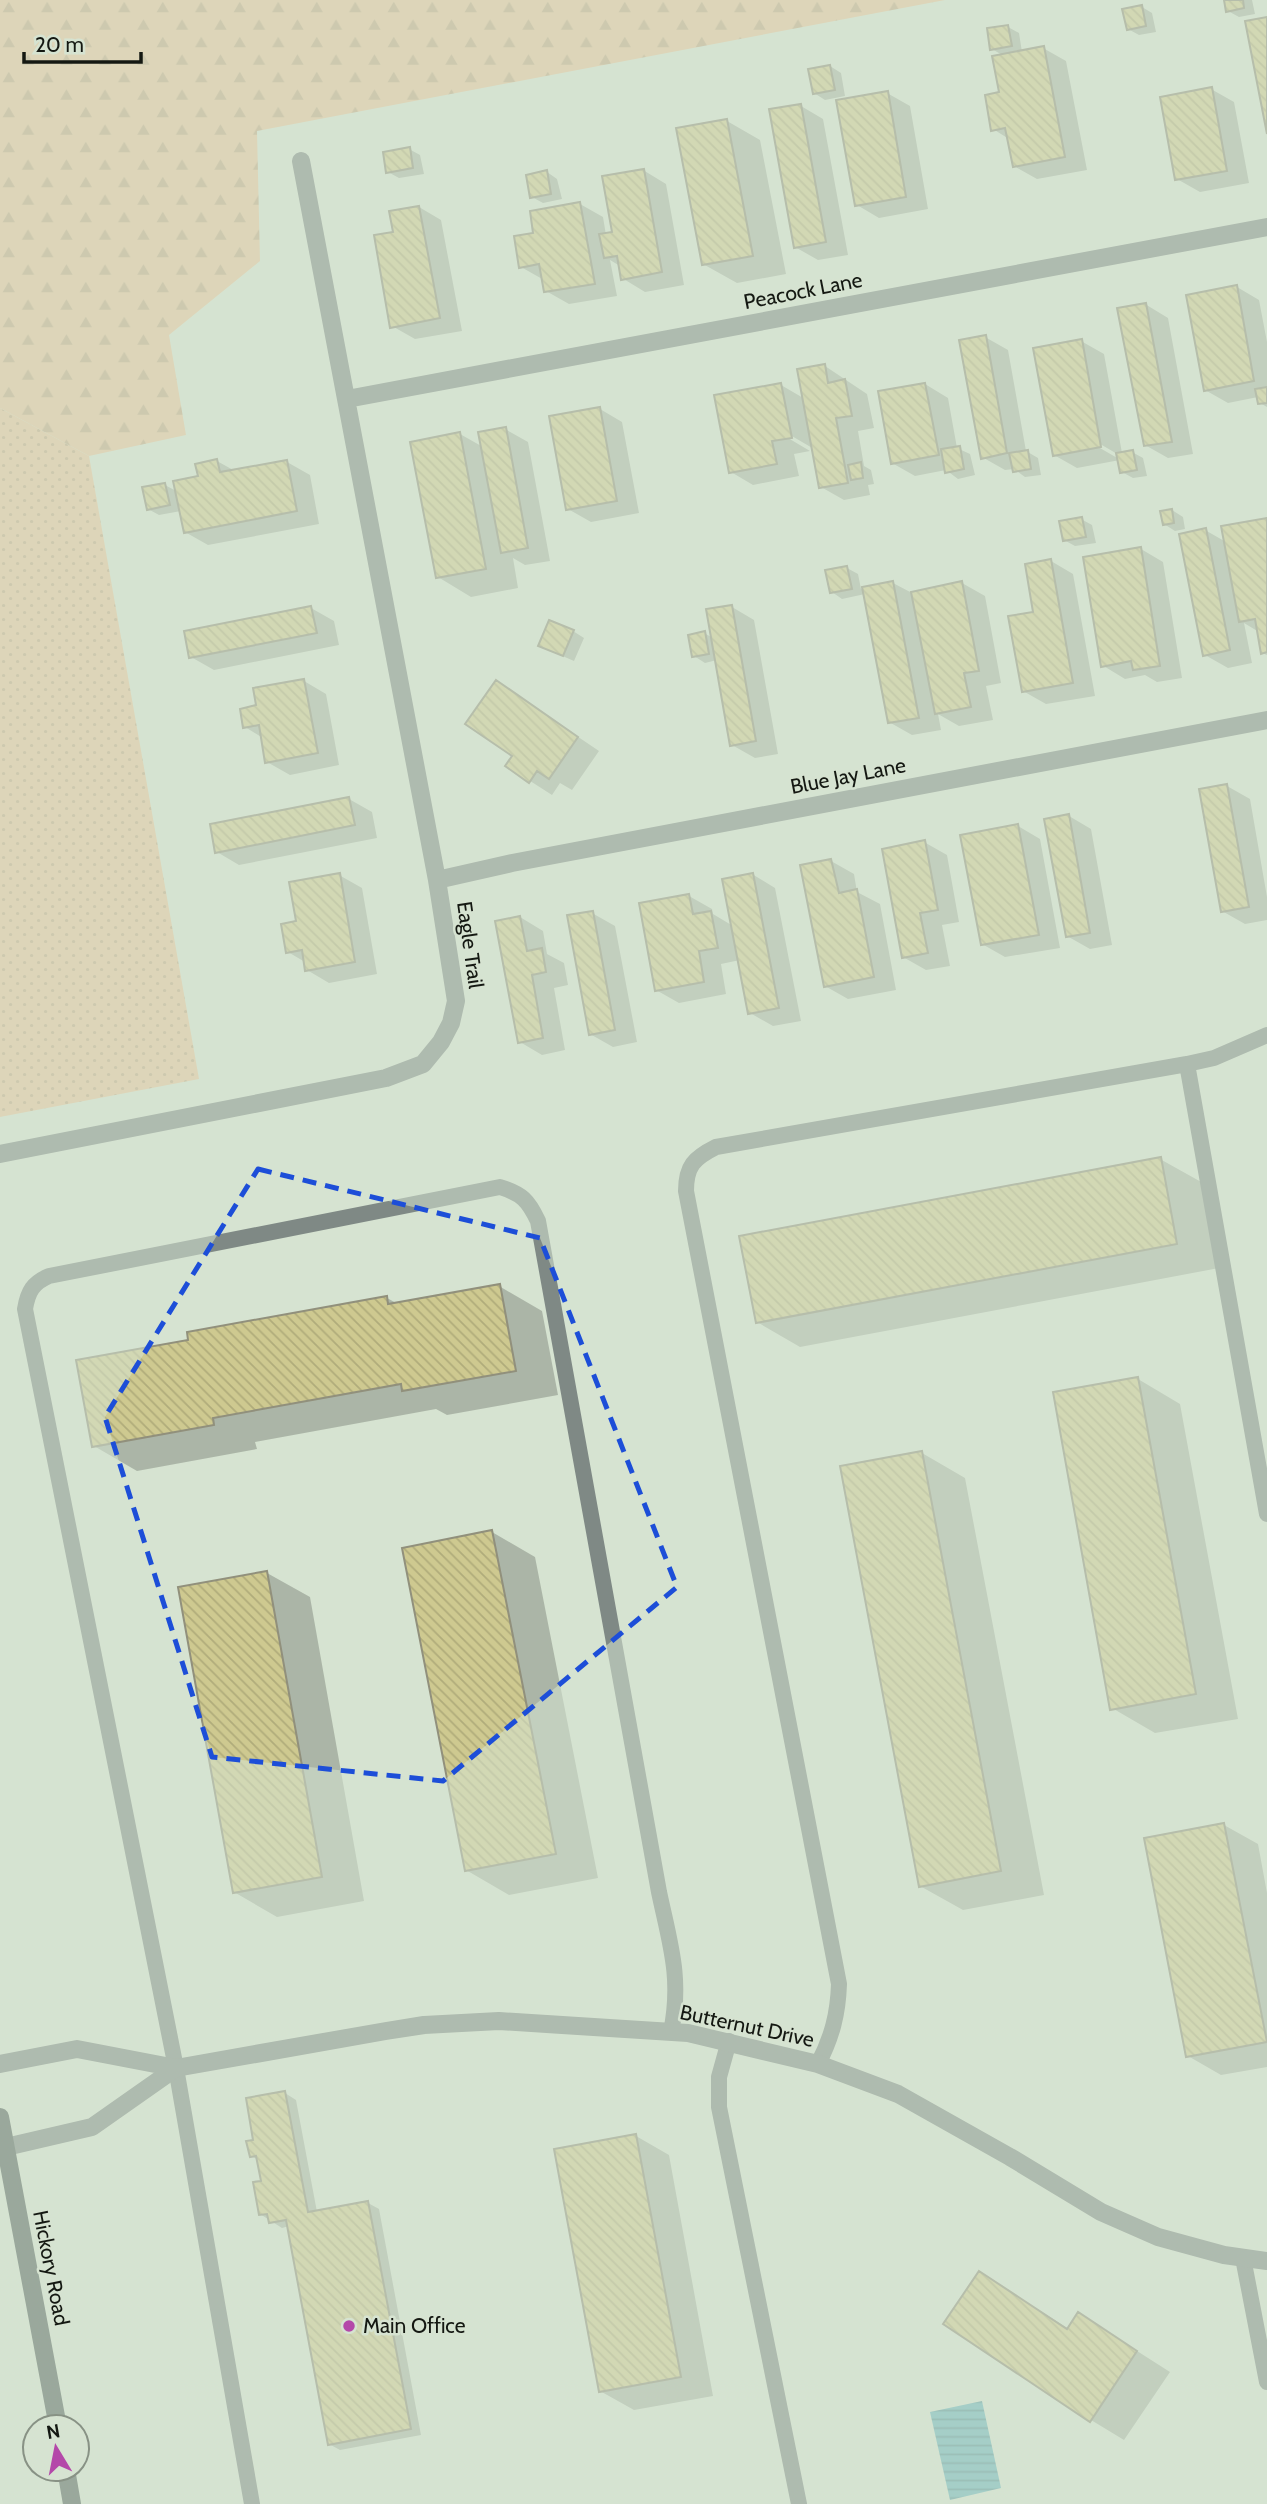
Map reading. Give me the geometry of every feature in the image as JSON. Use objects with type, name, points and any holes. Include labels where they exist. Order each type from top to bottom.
[{"type":"street","name":"Eagle Trail","points":[[0,1154],[386,1078],[423,1064],[441,1042],[451,1023],[456,1001],[438,880],[301,161]]},
{"type":"street","name":"Peacock Lane","points":[[347,399],[1267,227]]},
{"type":"street","name":"Blue Jay Lane","points":[[438,880],[512,863],[1267,720]]},
{"type":"street","name":"Butternut Drive","points":[[0,2064],[77,2049],[176,2068],[424,2025],[499,2021],[671,2032],[729,2041],[817,2064],[898,2094],[1101,2212],[1158,2237],[1224,2255],[1267,2261]]},
{"type":"street","name":"Butternut Drive","points":[[6,2147],[92,2127],[176,2068]]},
{"type":"street","name":"Hickory Road","points":[[0,2117],[55,2413]]},
{"type":"street","points":[[68,2483],[72,2504]]},
{"type":"lane","points":[[817,2064],[830,2040],[838,2014],[839,1984],[694,1237],[686,1178],[701,1155],[716,1147],[1187,1065],[1214,1058],[1267,1035]]},
{"type":"lane","points":[[1187,1065],[1267,1514]]},
{"type":"lane","points":[[252,2504],[176,2068],[27,1322],[27,1294],[36,1281],[49,1276],[500,1187],[515,1192],[530,1203],[538,1222],[659,1892],[677,1975],[677,2004],[671,2032]]},
{"type":"lane","points":[[729,2041],[719,2077],[719,2107],[799,2504]]},
{"type":"lane","points":[[1243,2258],[1267,2382]]},
{"type":"highlighted area","points":[[258,1169],[540,1238],[677,1587],[443,1781],[212,1757],[105,1417]]},
{"type":"green space","points":[[0,0],[945,0],[257,131],[260,261],[169,335],[186,435],[89,456],[0,408]]},
{"type":"green space","points":[[0,408],[89,456],[199,1079],[0,1117]]},
{"type":"water","points":[[982,2401],[1001,2488],[950,2500],[930,2412]]},
{"type":"building","points":[[1224,0],[1243,0],[1244,8],[1226,12]]},
{"type":"building","points":[[1142,5],[1146,26],[1127,30],[1122,9]]},
{"type":"building","points":[[1267,17],[1267,134],[1245,21]]},
{"type":"building","points":[[1008,25],[1012,46],[990,50],[987,28]]},
{"type":"building","points":[[1044,46],[1065,157],[1013,167],[1005,128],[991,131],[985,95],[999,92],[992,56]]},
{"type":"building","points":[[830,65],[835,90],[813,94],[808,69]]},
{"type":"building","points":[[1212,87],[1227,171],[1175,180],[1160,97]]},
{"type":"building","points":[[888,91],[906,197],[855,206],[836,100]]},
{"type":"building","points":[[801,104],[826,242],[794,248],[769,109]]},
{"type":"building","points":[[727,119],[753,256],[702,265],[676,128]]},
{"type":"building","points":[[410,147],[413,168],[386,173],[383,152]]},
{"type":"building","points":[[644,169],[662,272],[621,280],[617,256],[604,258],[599,234],[612,232],[602,176]]},
{"type":"building","points":[[547,170],[551,194],[530,198],[526,175]]},
{"type":"building","points":[[580,202],[595,284],[544,292],[539,264],[519,268],[514,236],[533,233],[530,211]]},
{"type":"building","points":[[419,206],[440,318],[390,328],[374,235],[393,232],[389,211]]},
{"type":"building","points":[[1237,285],[1254,381],[1204,391],[1186,295]]},
{"type":"building","points":[[1146,303],[1172,442],[1144,446],[1117,308]]},
{"type":"building","points":[[986,335],[1007,453],[981,459],[959,340]]},
{"type":"building","points":[[1082,339],[1101,447],[1053,456],[1033,348]]},
{"type":"building","points":[[825,364],[828,383],[845,379],[852,416],[836,418],[848,483],[819,488],[797,369]]},
{"type":"building","points":[[781,383],[792,438],[772,441],[777,464],[729,473],[714,395]]},
{"type":"building","points":[[925,383],[939,455],[891,464],[878,391]]},
{"type":"building","points":[[1267,387],[1267,403],[1258,404],[1255,389]]},
{"type":"building","points":[[600,407],[617,501],[566,510],[549,416]]},
{"type":"building","points":[[506,427],[528,548],[501,553],[478,432]]},
{"type":"building","points":[[460,432],[486,569],[436,578],[410,442]]},
{"type":"building","points":[[960,446],[964,469],[945,473],[941,449]]},
{"type":"building","points":[[1028,450],[1031,469],[1013,472],[1009,453]]},
{"type":"building","points":[[1133,450],[1137,470],[1120,473],[1116,453]]},
{"type":"building","points":[[217,459],[220,472],[287,460],[297,511],[184,533],[173,481],[198,476],[195,464]]},
{"type":"building","points":[[861,462],[863,478],[851,480],[848,465]]},
{"type":"building","points":[[165,483],[170,505],[147,510],[142,487]]},
{"type":"building","points":[[1172,509],[1174,523],[1163,525],[1160,511]]},
{"type":"building","points":[[1082,517],[1086,537],[1063,541],[1059,521]]},
{"type":"building","points":[[1267,518],[1267,652],[1261,654],[1255,619],[1239,622],[1221,526]]},
{"type":"building","points":[[1206,528],[1230,650],[1203,656],[1179,534]]},
{"type":"building","points":[[1141,547],[1160,666],[1133,670],[1131,661],[1101,667],[1083,557]]},
{"type":"building","points":[[1051,559],[1073,683],[1022,692],[1008,616],[1033,612],[1025,564]]},
{"type":"building","points":[[847,566],[852,589],[830,593],[825,570]]},
{"type":"building","points":[[893,581],[919,718],[888,723],[862,587]]},
{"type":"building","points":[[962,581],[979,671],[964,673],[971,707],[935,714],[911,592]]},
{"type":"building","points":[[732,605],[756,741],[730,746],[706,609]]},
{"type":"building","points":[[311,606],[317,633],[189,658],[184,631]]},
{"type":"building","points":[[549,620],[574,630],[563,656],[538,646]]},
{"type":"building","points":[[705,631],[709,654],[692,657],[688,635]]},
{"type":"building","points":[[304,679],[318,753],[265,763],[259,725],[243,728],[240,709],[256,705],[253,688]]},
{"type":"building","points":[[496,680],[578,737],[549,779],[537,771],[529,783],[505,766],[512,756],[465,724]]},
{"type":"building","points":[[1227,784],[1249,907],[1221,912],[1199,789]]},
{"type":"building","points":[[349,797],[355,825],[215,853],[210,824]]},
{"type":"building","points":[[1069,814],[1090,933],[1066,937],[1044,819]]},
{"type":"building","points":[[1018,824],[1039,935],[981,945],[960,835]]},
{"type":"building","points":[[925,840],[938,910],[920,913],[928,953],[902,958],[882,849]]},
{"type":"building","points":[[831,859],[839,893],[857,889],[874,977],[824,987],[800,865]]},
{"type":"building","points":[[340,873],[355,962],[305,971],[302,950],[286,953],[281,924],[296,921],[289,882]]},
{"type":"building","points":[[753,873],[779,1008],[748,1014],[722,879]]},
{"type":"building","points":[[689,894],[693,914],[711,911],[718,948],[699,951],[704,982],[655,991],[639,903]]},
{"type":"building","points":[[593,911],[615,1030],[589,1035],[567,915]]},
{"type":"building","points":[[520,916],[527,951],[542,948],[546,972],[532,975],[543,1038],[518,1043],[495,921]]},
{"type":"building","points":[[1161,1157],[1177,1244],[756,1323],[739,1236]]},
{"type":"building","points":[[500,1284],[516,1371],[402,1391],[401,1384],[213,1418],[214,1425],[92,1447],[76,1360],[188,1340],[187,1332],[387,1296],[388,1304]]},
{"type":"building","points":[[1138,1377],[1196,1694],[1110,1710],[1053,1392]]},
{"type":"building","points":[[922,1451],[1001,1871],[919,1887],[840,1466]]},
{"type":"building","points":[[492,1530],[556,1854],[465,1871],[402,1548]]},
{"type":"building","points":[[267,1571],[322,1877],[233,1893],[178,1587]]},
{"type":"building","points":[[1224,1823],[1267,2042],[1186,2057],[1144,1838]]},
{"type":"building","name":"Main Office","points":[[285,2091],[308,2212],[368,2201],[411,2429],[328,2445],[286,2220],[269,2223],[267,2214],[259,2215],[253,2182],[261,2181],[256,2156],[250,2157],[246,2141],[253,2140],[246,2098]]},
{"type":"building","points":[[636,2134],[681,2377],[599,2392],[554,2149]]},
{"type":"building","points":[[979,2271],[1067,2329],[1078,2312],[1137,2351],[1090,2422],[943,2324]]},
{"type":"place","name":"Main Office","points":[[349,2326]]}]
